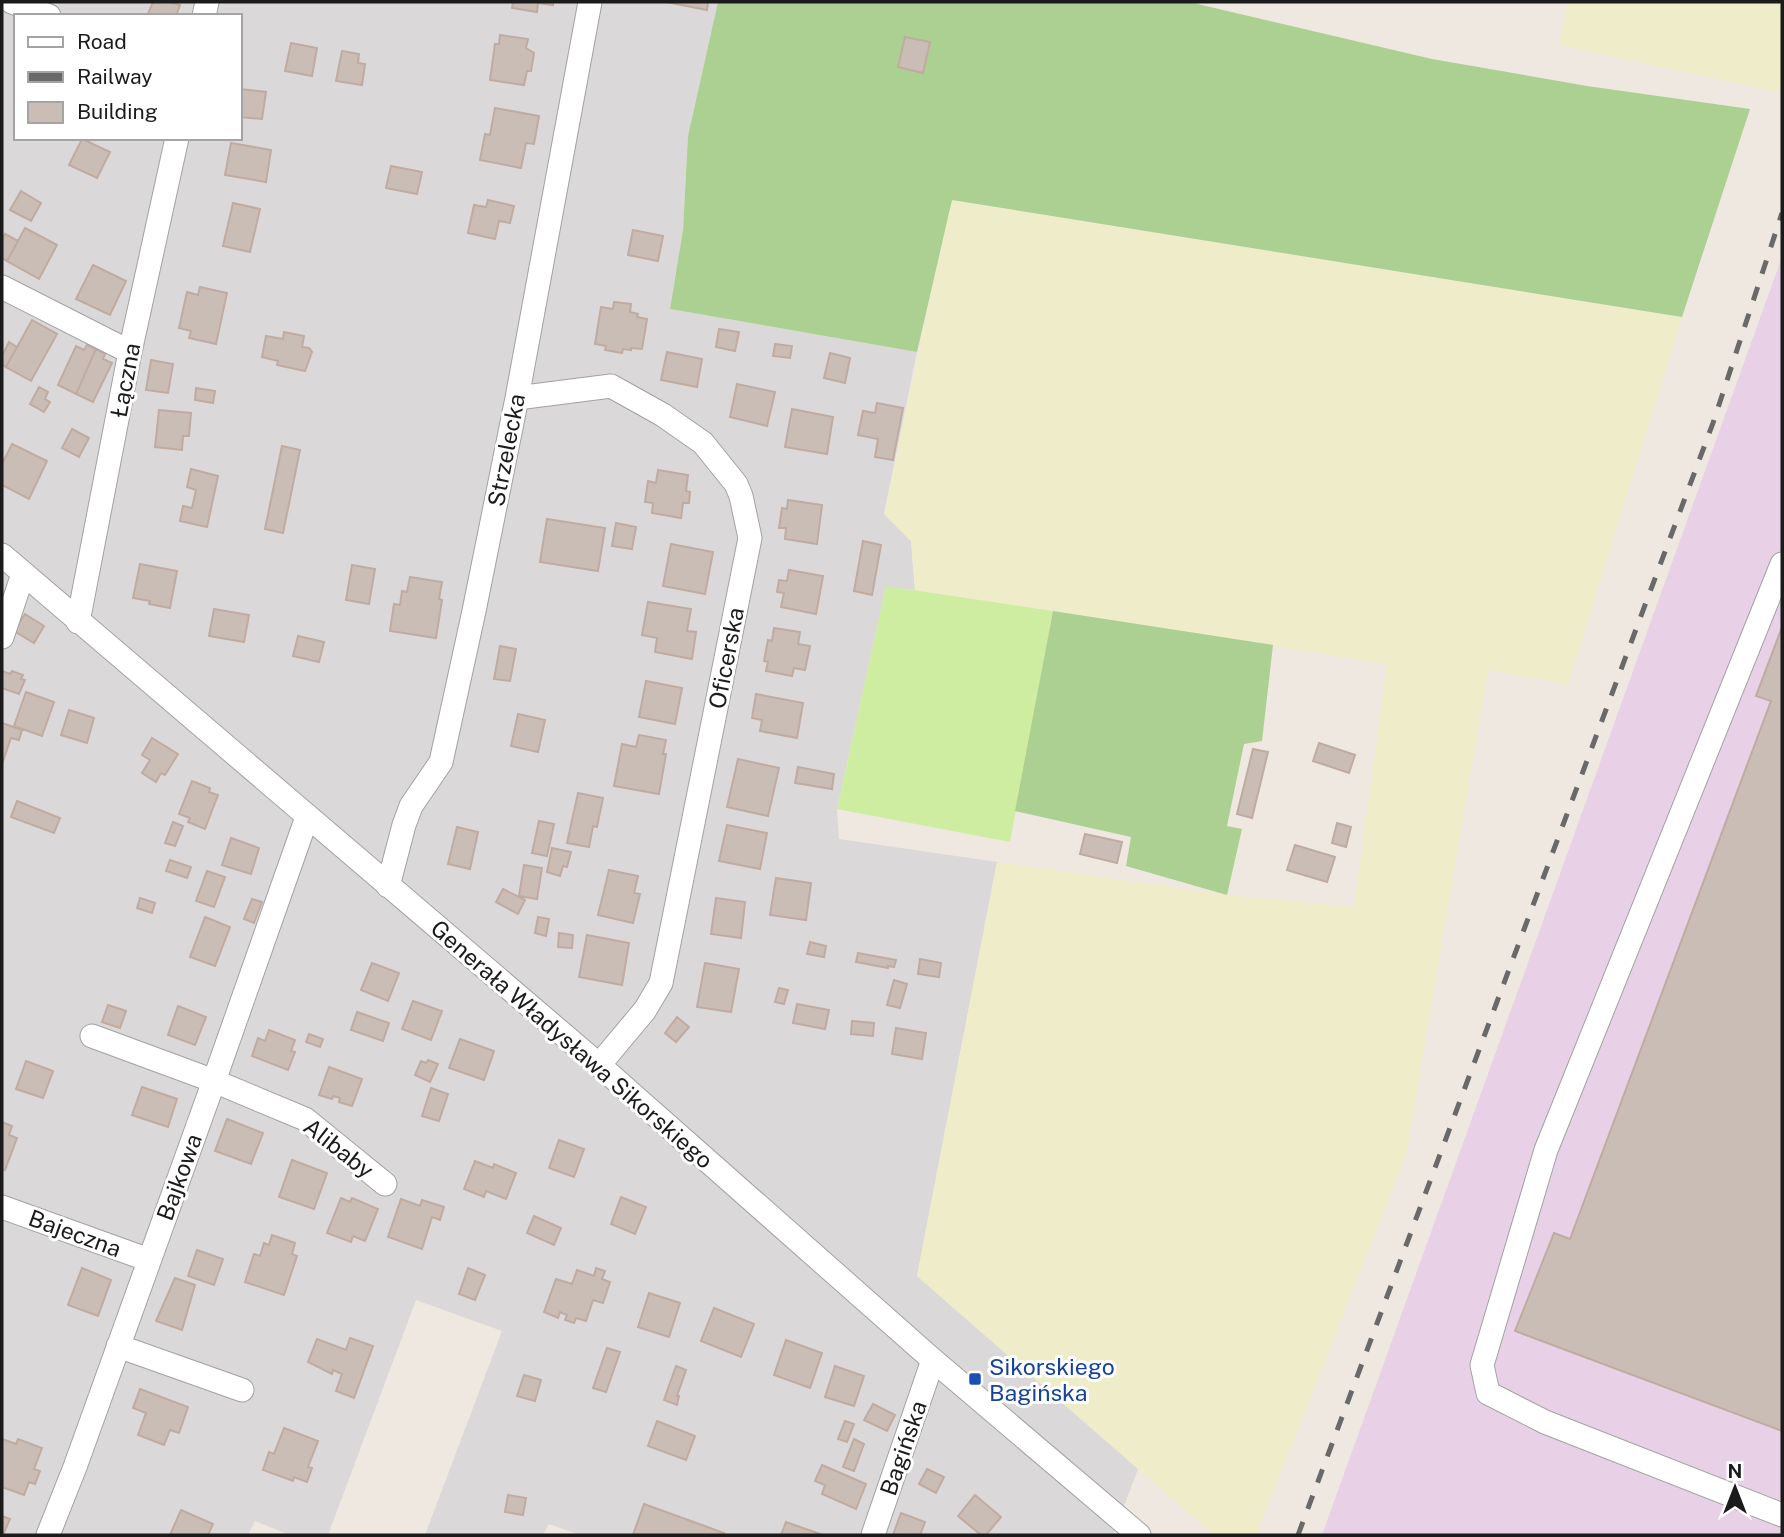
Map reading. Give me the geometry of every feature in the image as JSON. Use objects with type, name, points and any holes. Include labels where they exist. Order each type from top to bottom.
[{"type":"street","points":[[12,2],[44,14]]},
{"type":"street","name":"Strzelecka","points":[[388,886],[411,806],[441,762],[517,398],[590,2]]},
{"type":"street","name":"Łączna","points":[[78,622],[130,352],[177,140]]},
{"type":"street","points":[[2,287],[130,352]]},
{"type":"street","name":"Oficerska","points":[[517,398],[611,386],[663,415],[704,443],[730,475],[741,496],[750,538],[661,983],[645,1010],[599,1065]]},
{"type":"street","name":"Generała Władysława Sikorskiego","points":[[2,555],[599,1065],[933,1360],[1139,1535]]},
{"type":"street","points":[[1782,564],[1546,1150],[1482,1365],[1488,1393],[1545,1422],[1782,1515]]},
{"type":"street","points":[[2,637],[23,574]]},
{"type":"street","name":"Bajkowa","points":[[48,1535],[307,817]]},
{"type":"street","name":"Alibaby","points":[[92,1037],[214,1081],[304,1119],[385,1184]]},
{"type":"street","name":"Bajeczna","points":[[2,1207],[149,1260]]},
{"type":"street","points":[[118,1346],[242,1390]]},
{"type":"street","name":"Bagińska","points":[[873,1535],[933,1360]]},
{"type":"shaded area","points":[[2,2],[718,2],[688,136],[683,230],[670,309],[917,352],[884,514],[911,541],[915,590],[886,587],[837,809],[839,839],[997,862],[917,1276],[1138,1469],[1113,1535],[580,1535],[549,1524],[543,1535],[425,1535],[502,1331],[416,1300],[328,1535],[290,1535],[255,1521],[248,1535],[2,1535]]},
{"type":"shaded area","points":[[1568,2],[1782,2],[1782,80],[1778,92],[1559,45]]},
{"type":"shaded area","points":[[951,200],[1682,317],[1568,684],[1488,670],[1406,1155],[1256,1535],[1214,1535],[917,1276],[997,862],[1227,895],[1354,907],[1387,664],[915,590],[911,541],[884,514]]},
{"type":"shaded area","points":[[1782,257],[1782,1535],[1322,1535]]},
{"type":"green space","points":[[718,2],[1189,2],[1432,59],[1587,86],[1750,109],[1682,317],[952,200],[917,352],[670,309],[683,230],[688,136]]},
{"type":"green space","points":[[886,586],[1053,611],[1010,842],[837,809]]},
{"type":"green space","points":[[1053,611],[1273,645],[1262,741],[1244,744],[1227,826],[1242,829],[1227,895],[1126,866],[1131,837],[1015,811]]},
{"type":"building","points":[[153,2],[180,5],[177,14],[148,14]]},
{"type":"building","points":[[513,2],[553,2],[553,5],[538,3],[537,12],[512,8]]},
{"type":"building","points":[[666,2],[708,2],[707,10]]},
{"type":"building","points":[[500,35],[528,39],[526,48],[534,53],[531,71],[527,71],[524,85],[490,80],[495,44],[499,44]]},
{"type":"building","points":[[905,37],[930,42],[923,73],[898,67]]},
{"type":"building","points":[[291,43],[317,48],[312,76],[285,71]]},
{"type":"building","points":[[342,51],[359,54],[358,63],[365,64],[362,85],[336,81]]},
{"type":"building","points":[[242,89],[266,92],[262,119],[242,117]]},
{"type":"building","points":[[495,108],[539,116],[534,144],[526,143],[521,168],[480,160],[485,134],[490,135]]},
{"type":"building","points":[[82,140],[110,152],[97,178],[69,165]]},
{"type":"building","points":[[231,143],[271,150],[266,182],[225,175]]},
{"type":"building","points":[[391,166],[422,172],[417,194],[386,188]]},
{"type":"building","points":[[21,191],[41,203],[31,221],[10,210]]},
{"type":"building","points":[[488,200],[514,206],[510,223],[499,221],[495,239],[468,233],[474,205],[486,207]]},
{"type":"building","points":[[233,203],[260,209],[250,252],[223,246]]},
{"type":"building","points":[[25,228],[57,245],[39,279],[7,261]]},
{"type":"building","points":[[633,230],[663,236],[658,261],[628,255]]},
{"type":"building","points":[[5,234],[18,241],[7,261],[2,258],[2,241]]},
{"type":"building","points":[[93,265],[126,281],[110,315],[76,299]]},
{"type":"building","points":[[200,287],[227,293],[216,344],[189,338],[191,331],[179,328],[187,292],[198,295]]},
{"type":"building","points":[[614,302],[631,304],[630,312],[647,319],[642,349],[623,349],[622,353],[605,350],[606,346],[595,344],[601,307],[613,309]]},
{"type":"building","points":[[32,320],[57,334],[31,381],[6,367]]},
{"type":"building","points":[[719,329],[739,332],[735,351],[716,347]]},
{"type":"building","points":[[284,332],[304,336],[302,347],[309,348],[312,352],[305,371],[277,365],[278,361],[262,357],[266,336],[283,339]]},
{"type":"building","points":[[9,342],[17,347],[6,367],[2,365],[2,356]]},
{"type":"building","points":[[775,344],[792,346],[790,358],[773,356]]},
{"type":"building","points":[[87,345],[96,349],[76,394],[58,385],[76,346],[84,350]]},
{"type":"building","points":[[96,349],[105,354],[103,359],[112,363],[93,402],[76,394]]},
{"type":"building","points":[[667,352],[702,359],[697,387],[661,380]]},
{"type":"building","points":[[830,353],[850,358],[845,383],[824,378]]},
{"type":"building","points":[[151,360],[173,364],[168,393],[146,390]]},
{"type":"building","points":[[737,384],[775,392],[767,426],[730,417]]},
{"type":"building","points":[[39,387],[48,392],[45,399],[50,402],[44,412],[30,404]]},
{"type":"building","points":[[196,388],[215,391],[213,403],[195,400]]},
{"type":"building","points":[[877,403],[903,408],[893,460],[875,457],[878,439],[858,435],[863,411],[875,413]]},
{"type":"building","points":[[792,409],[833,417],[827,454],[785,447]]},
{"type":"building","points":[[159,410],[191,413],[189,436],[183,436],[182,450],[155,447]]},
{"type":"building","points":[[72,429],[89,438],[79,457],[62,448]]},
{"type":"building","points":[[12,444],[47,461],[29,499],[2,485],[2,464]]},
{"type":"building","points":[[282,446],[300,450],[283,533],[265,529]]},
{"type":"building","points":[[191,469],[218,476],[207,527],[180,521],[183,506],[192,508],[196,490],[187,487]]},
{"type":"building","points":[[658,470],[688,475],[686,491],[690,492],[689,503],[683,503],[681,518],[652,513],[653,503],[645,502],[648,481],[656,483]]},
{"type":"building","points":[[788,500],[822,505],[817,544],[785,539],[786,528],[779,528],[782,508],[787,509]]},
{"type":"building","points":[[547,519],[605,528],[598,571],[540,562]]},
{"type":"building","points":[[616,523],[636,527],[632,549],[612,546]]},
{"type":"building","points":[[863,541],[881,545],[872,595],[854,591]]},
{"type":"building","points":[[671,544],[713,552],[705,594],[663,586]]},
{"type":"building","points":[[140,564],[177,571],[170,608],[133,598]]},
{"type":"building","points":[[352,565],[375,569],[369,604],[346,600]]},
{"type":"building","points":[[789,570],[823,576],[816,614],[781,607],[784,593],[777,592],[779,580],[787,581]]},
{"type":"building","points":[[410,577],[442,582],[436,638],[390,631],[394,604],[400,605],[402,591],[407,592]]},
{"type":"building","points":[[648,602],[691,609],[687,631],[696,632],[692,659],[655,652],[657,638],[642,635]]},
{"type":"building","points":[[214,609],[249,615],[244,642],[209,636]]},
{"type":"building","points":[[25,614],[44,626],[34,643],[14,631]]},
{"type":"building","points":[[1782,627],[1782,1431],[1515,1331],[1554,1233],[1570,1239],[1771,701],[1756,696]]},
{"type":"building","points":[[774,628],[800,632],[798,644],[810,646],[805,670],[794,668],[792,676],[766,671],[768,662],[764,661],[768,640],[772,641]]},
{"type":"building","points":[[298,636],[324,642],[319,662],[293,656]]},
{"type":"building","points":[[500,646],[516,649],[510,681],[494,679]]},
{"type":"building","points":[[2,671],[23,675],[21,679],[25,680],[19,694],[2,688]]},
{"type":"building","points":[[646,681],[682,688],[675,724],[639,717]]},
{"type":"building","points":[[26,692],[54,702],[42,736],[14,726]]},
{"type":"building","points":[[756,694],[803,703],[797,738],[760,731],[762,720],[752,718]]},
{"type":"building","points":[[69,710],[94,718],[87,743],[61,735]]},
{"type":"building","points":[[518,714],[545,720],[538,752],[511,746]]},
{"type":"building","points":[[2,723],[22,730],[19,740],[11,738],[2,764]]},
{"type":"building","points":[[639,735],[666,740],[659,794],[614,786],[622,744],[636,747]]},
{"type":"building","points":[[152,738],[178,754],[165,775],[161,773],[156,782],[142,773],[150,760],[142,755]]},
{"type":"building","points":[[1319,743],[1355,755],[1349,773],[1313,761]]},
{"type":"building","points":[[1253,749],[1268,752],[1252,818],[1237,814]]},
{"type":"building","points":[[738,759],[779,768],[768,816],[727,807]]},
{"type":"building","points":[[798,767],[834,774],[832,789],[795,783]]},
{"type":"building","points":[[192,781],[210,788],[209,792],[218,795],[205,829],[188,822],[190,818],[179,814]]},
{"type":"building","points":[[578,793],[603,798],[597,827],[593,826],[589,847],[567,843]]},
{"type":"building","points":[[17,801],[60,818],[54,833],[11,817]]},
{"type":"building","points":[[539,821],[554,824],[547,856],[532,853]]},
{"type":"building","points":[[173,822],[183,826],[175,846],[165,843]]},
{"type":"building","points":[[1337,823],[1351,827],[1346,847],[1332,843]]},
{"type":"building","points":[[727,825],[767,833],[760,869],[719,861]]},
{"type":"building","points":[[457,827],[478,832],[470,869],[448,864]]},
{"type":"building","points":[[1085,834],[1122,842],[1117,863],[1080,854]]},
{"type":"building","points":[[231,838],[259,848],[251,874],[222,865]]},
{"type":"building","points":[[1295,845],[1335,857],[1327,882],[1287,870]]},
{"type":"building","points":[[552,848],[571,852],[567,867],[563,866],[560,876],[547,872]]},
{"type":"building","points":[[170,860],[191,867],[187,878],[166,871]]},
{"type":"building","points":[[524,865],[542,868],[537,899],[519,896]]},
{"type":"building","points":[[609,870],[638,876],[634,893],[640,894],[633,923],[598,915]]},
{"type":"building","points":[[207,871],[225,877],[214,907],[196,901]]},
{"type":"building","points":[[776,878],[811,883],[806,920],[770,915]]},
{"type":"building","points":[[503,889],[525,900],[518,914],[496,902]]},
{"type":"building","points":[[140,898],[155,903],[152,913],[137,908]]},
{"type":"building","points":[[716,898],[745,902],[741,938],[711,934]]},
{"type":"building","points":[[252,899],[262,902],[254,923],[244,919]]},
{"type":"building","points":[[205,917],[230,927],[215,966],[190,957]]},
{"type":"building","points":[[538,917],[549,919],[546,936],[535,933]]},
{"type":"building","points":[[559,933],[573,935],[572,948],[558,947]]},
{"type":"building","points":[[587,935],[629,943],[622,985],[579,977]]},
{"type":"building","points":[[810,942],[826,946],[824,957],[807,954]]},
{"type":"building","points":[[858,953],[896,960],[894,967],[888,968],[856,962]]},
{"type":"building","points":[[920,959],[941,963],[939,977],[918,974]]},
{"type":"building","points":[[372,963],[399,973],[388,1001],[361,990]]},
{"type":"building","points":[[705,963],[739,969],[731,1012],[697,1007]]},
{"type":"building","points":[[894,980],[907,984],[900,1008],[887,1005]]},
{"type":"building","points":[[779,988],[788,990],[784,1004],[775,1002]]},
{"type":"building","points":[[413,1001],[442,1011],[431,1040],[402,1029]]},
{"type":"building","points":[[797,1004],[829,1010],[825,1029],[793,1023]]},
{"type":"building","points":[[108,1005],[126,1011],[120,1028],[102,1022]]},
{"type":"building","points":[[178,1006],[206,1017],[195,1045],[168,1035]]},
{"type":"building","points":[[357,1012],[389,1023],[383,1041],[351,1030]]},
{"type":"building","points":[[677,1017],[689,1027],[676,1042],[665,1033]]},
{"type":"building","points":[[852,1021],[874,1023],[873,1036],[851,1034]]},
{"type":"building","points":[[896,1028],[926,1033],[922,1059],[892,1054]]},
{"type":"building","points":[[269,1030],[295,1040],[291,1051],[295,1052],[288,1070],[252,1056],[258,1038],[265,1041]]},
{"type":"building","points":[[309,1034],[323,1039],[320,1047],[306,1042]]},
{"type":"building","points":[[460,1039],[494,1051],[484,1080],[449,1068]]},
{"type":"building","points":[[428,1060],[438,1064],[430,1082],[415,1075],[421,1061],[426,1063]]},
{"type":"building","points":[[26,1061],[53,1071],[43,1098],[16,1089]]},
{"type":"building","points":[[329,1067],[362,1079],[352,1106],[339,1102],[340,1098],[333,1096],[332,1099],[319,1095]]},
{"type":"building","points":[[142,1087],[177,1099],[168,1127],[132,1115]]},
{"type":"building","points":[[431,1088],[448,1094],[439,1121],[422,1116]]},
{"type":"building","points":[[227,1119],[263,1133],[251,1164],[215,1151]]},
{"type":"building","points":[[2,1122],[12,1126],[9,1135],[17,1138],[5,1170],[2,1169]]},
{"type":"building","points":[[559,1140],[584,1149],[574,1177],[549,1168]]},
{"type":"building","points":[[292,1160],[327,1173],[314,1209],[279,1197]]},
{"type":"building","points":[[475,1161],[493,1168],[494,1164],[516,1173],[506,1199],[486,1191],[484,1197],[464,1189]]},
{"type":"building","points":[[621,1197],[646,1207],[635,1234],[611,1224]]},
{"type":"building","points":[[341,1198],[350,1202],[352,1198],[378,1209],[365,1241],[353,1236],[351,1242],[327,1233]]},
{"type":"building","points":[[401,1199],[420,1206],[422,1200],[444,1207],[440,1220],[432,1217],[422,1249],[388,1237]]},
{"type":"building","points":[[534,1216],[561,1228],[554,1245],[527,1233]]},
{"type":"building","points":[[272,1235],[295,1243],[292,1254],[297,1256],[284,1295],[245,1282],[254,1254],[260,1256],[264,1243],[269,1245]]},
{"type":"building","points":[[197,1250],[223,1259],[214,1285],[188,1276]]},
{"type":"building","points":[[82,1268],[111,1280],[98,1316],[68,1305]]},
{"type":"building","points":[[468,1268],[485,1275],[475,1300],[459,1294]]},
{"type":"building","points":[[596,1268],[605,1271],[602,1279],[610,1282],[603,1303],[593,1300],[586,1321],[576,1318],[574,1323],[565,1320],[567,1315],[560,1312],[558,1318],[544,1312],[556,1279],[572,1284],[577,1270],[594,1276]]},
{"type":"building","points":[[175,1278],[195,1285],[182,1330],[156,1321]]},
{"type":"building","points":[[649,1293],[680,1303],[669,1337],[638,1327]]},
{"type":"building","points":[[714,1308],[754,1324],[741,1357],[701,1341]]},
{"type":"building","points":[[350,1338],[373,1346],[354,1398],[336,1391],[342,1374],[333,1370],[332,1374],[308,1362],[317,1339],[346,1350]]},
{"type":"building","points":[[786,1340],[822,1353],[810,1388],[774,1375]]},
{"type":"building","points":[[607,1348],[620,1352],[606,1392],[593,1388]]},
{"type":"building","points":[[676,1366],[686,1370],[677,1396],[677,1405],[664,1400]]},
{"type":"building","points":[[835,1366],[864,1376],[854,1406],[825,1397]]},
{"type":"building","points":[[524,1375],[541,1380],[535,1401],[517,1396]]},
{"type":"building","points":[[140,1389],[188,1407],[179,1433],[170,1430],[164,1445],[138,1435],[146,1413],[133,1408]]},
{"type":"building","points":[[873,1404],[895,1415],[887,1431],[864,1420]]},
{"type":"building","points":[[657,1421],[695,1436],[686,1460],[648,1446]]},
{"type":"building","points":[[845,1421],[854,1424],[847,1442],[838,1439]]},
{"type":"building","points":[[284,1428],[318,1441],[308,1467],[312,1468],[307,1482],[294,1477],[293,1481],[263,1470],[269,1452],[274,1454]]},
{"type":"building","points":[[2,1439],[16,1444],[18,1439],[42,1448],[34,1469],[40,1471],[35,1484],[29,1482],[24,1495],[2,1487]]},
{"type":"building","points":[[854,1439],[864,1444],[854,1471],[843,1467]]},
{"type":"building","points":[[822,1465],[866,1484],[856,1509],[822,1494],[825,1485],[815,1481]]},
{"type":"building","points":[[927,1469],[944,1477],[936,1493],[919,1484]]},
{"type":"building","points":[[508,1495],[526,1498],[523,1515],[505,1512]]},
{"type":"building","points":[[975,1495],[1001,1517],[986,1535],[981,1535],[958,1516]]},
{"type":"building","points":[[644,1504],[724,1533],[633,1535]]},
{"type":"building","points":[[181,1510],[213,1524],[208,1535],[170,1535]]},
{"type":"building","points":[[901,1513],[925,1522],[920,1535],[893,1535]]},
{"type":"building","points":[[2,1516],[10,1519],[3,1535],[2,1535]]},
{"type":"building","points":[[786,1522],[823,1535],[781,1535]]},
{"type":"railway","points":[[1298,1535],[1713,423],[1782,213]]},
{"type":"place","name":"Sikorskiego Bagińska","points":[[975,1379]]}]
